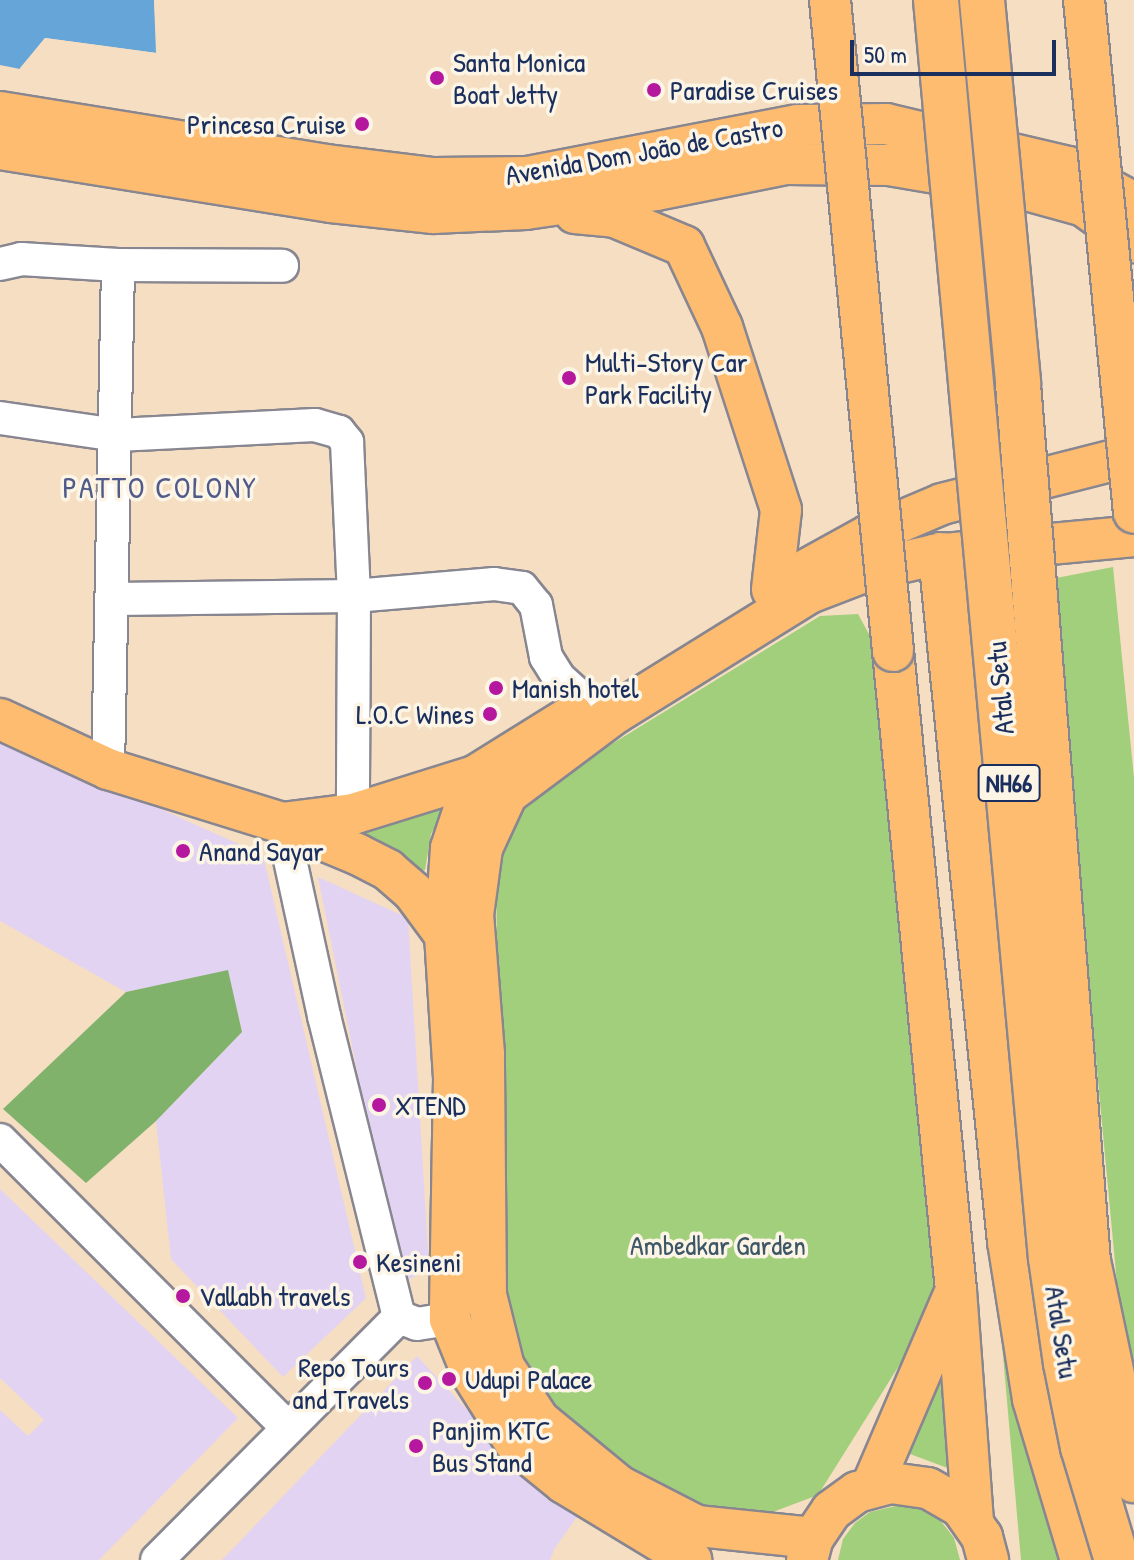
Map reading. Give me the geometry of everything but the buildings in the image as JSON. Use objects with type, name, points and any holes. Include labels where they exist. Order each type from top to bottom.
[{"type":"highway","name":"Atal Setu","points":[[936,0],[1051,1258],[1066,1363],[1083,1447],[1117,1560]]},
{"type":"highway","name":"Atal Setu","points":[[982,0],[1020,415],[1088,1261],[1134,1480]]},
{"type":"highway","points":[[926,558],[1019,1305],[1035,1399],[1083,1560]]},
{"type":"main road","points":[[830,0],[956,1290],[973,1522],[988,1560]]},
{"type":"main road","points":[[1084,0],[1134,513]]},
{"type":"main road","name":"Avenida Dom João de Castro","points":[[0,112],[115,151],[331,202],[418,211],[526,209],[657,190],[786,164],[889,165],[1012,186],[1084,206],[1134,242]]},
{"type":"main road","name":"Avenida Dom João de Castro","points":[[0,149],[115,151],[433,178],[528,177],[798,125],[886,124],[1068,167],[1134,203]]},
{"type":"main road","points":[[526,209],[615,217],[684,246],[722,327],[781,510],[772,589]]},
{"type":"main road","points":[[282,823],[353,814],[475,776],[772,589],[869,535],[942,504],[1134,455]]},
{"type":"main road","points":[[902,521],[910,526],[915,555],[926,558]]},
{"type":"main road","points":[[973,1522],[946,1495],[900,1483],[872,1486],[843,1500],[821,1523],[810,1549],[697,1526],[619,1486],[539,1420],[504,1367],[486,1295],[484,1054],[473,915],[482,848],[507,794],[614,714],[809,593],[869,570],[926,558],[1134,536]]},
{"type":"main road","points":[[0,719],[108,769],[282,823],[388,870],[414,893],[445,935]]},
{"type":"main road","points":[[475,776],[451,848],[445,935],[454,1079],[450,1319],[473,1376],[516,1444],[564,1483],[691,1560]]},
{"type":"main road","points":[[872,1486],[956,1290]]},
{"type":"street","points":[[0,264],[21,259],[118,265],[282,266]]},
{"type":"street","points":[[108,769],[114,599],[118,265]]},
{"type":"street","points":[[0,418],[117,435],[315,425],[339,432],[347,442],[354,596],[353,814]]},
{"type":"street","points":[[114,599],[354,596],[494,584],[522,588],[536,605],[546,657],[559,678],[589,705]]},
{"type":"street","points":[[282,823],[324,1016],[399,1317]]},
{"type":"street","points":[[0,1140],[288,1428]]},
{"type":"street","points":[[399,1317],[417,1324],[450,1319]]},
{"type":"street","points":[[157,1560],[399,1317]]},
{"type":"shaded area","points":[[0,737],[263,855],[366,1298],[283,1377],[171,1259],[156,1121],[242,1032],[228,971],[126,992],[0,921]]},
{"type":"shaded area","points":[[318,877],[408,918],[429,1269],[400,1284]]},
{"type":"shaded area","points":[[0,1189],[238,1418],[99,1560],[0,1560],[0,1410],[28,1436],[44,1420],[0,1378]]},
{"type":"shaded area","name":"Panjim KTC Bus Stand","points":[[417,1356],[521,1468],[582,1510],[550,1560],[222,1560]]},
{"type":"green space","points":[[1113,567],[1134,778],[1134,1364],[1118,1294],[1051,579]]},
{"type":"green space","name":"Ambedkar Garden","points":[[858,614],[876,647],[942,1297],[818,1495],[762,1516],[694,1506],[586,1445],[525,1373],[501,1295],[496,866],[524,798],[820,616]]},
{"type":"green space","points":[[939,628],[1068,1560],[1021,1560]]},
{"type":"green space","points":[[455,790],[431,834],[425,870],[417,872],[355,839],[359,825]]},
{"type":"green space","points":[[228,970],[242,1032],[156,1121],[86,1183],[3,1109],[126,992]]},
{"type":"green space","points":[[943,1362],[961,1473],[910,1454]]},
{"type":"green space","points":[[900,1505],[916,1507],[940,1520],[954,1538],[960,1560],[838,1560],[843,1539],[855,1523],[870,1512]]},
{"type":"water","points":[[0,0],[154,0],[157,53],[45,38],[20,68],[0,163]]},
{"type":"pier","points":[[154,0],[158,0],[158,56],[47,42],[24,70],[4,164],[0,166],[0,65],[20,69],[45,38],[156,53]]},
{"type":"place","name":"Santa Monica Boat Jetty","points":[[437,78]]},
{"type":"place","name":"Paradise Cruises","points":[[654,90]]},
{"type":"place","name":"Princesa Cruise","points":[[362,124]]},
{"type":"place","name":"Multi-Story Car Park Facility","points":[[569,378]]},
{"type":"place","name":"Manish hotel","points":[[496,688]]},
{"type":"place","name":"L.O.C Wines","points":[[490,714]]},
{"type":"place","name":"Anand Sayar","points":[[183,851]]},
{"type":"place","name":"XTEND","points":[[379,1105]]},
{"type":"place","name":"Kesineni","points":[[360,1262]]},
{"type":"place","name":"Vallabh travels","points":[[183,1296]]},
{"type":"place","name":"Udupi Palace","points":[[449,1379]]},
{"type":"place","name":"Repo Tours and Travels","points":[[425,1383]]},
{"type":"place","name":"Panjim KTC Bus Stand","points":[[416,1446]]},
{"type":"district","name":"PATTO COLONY","points":[[160,487]]}]
